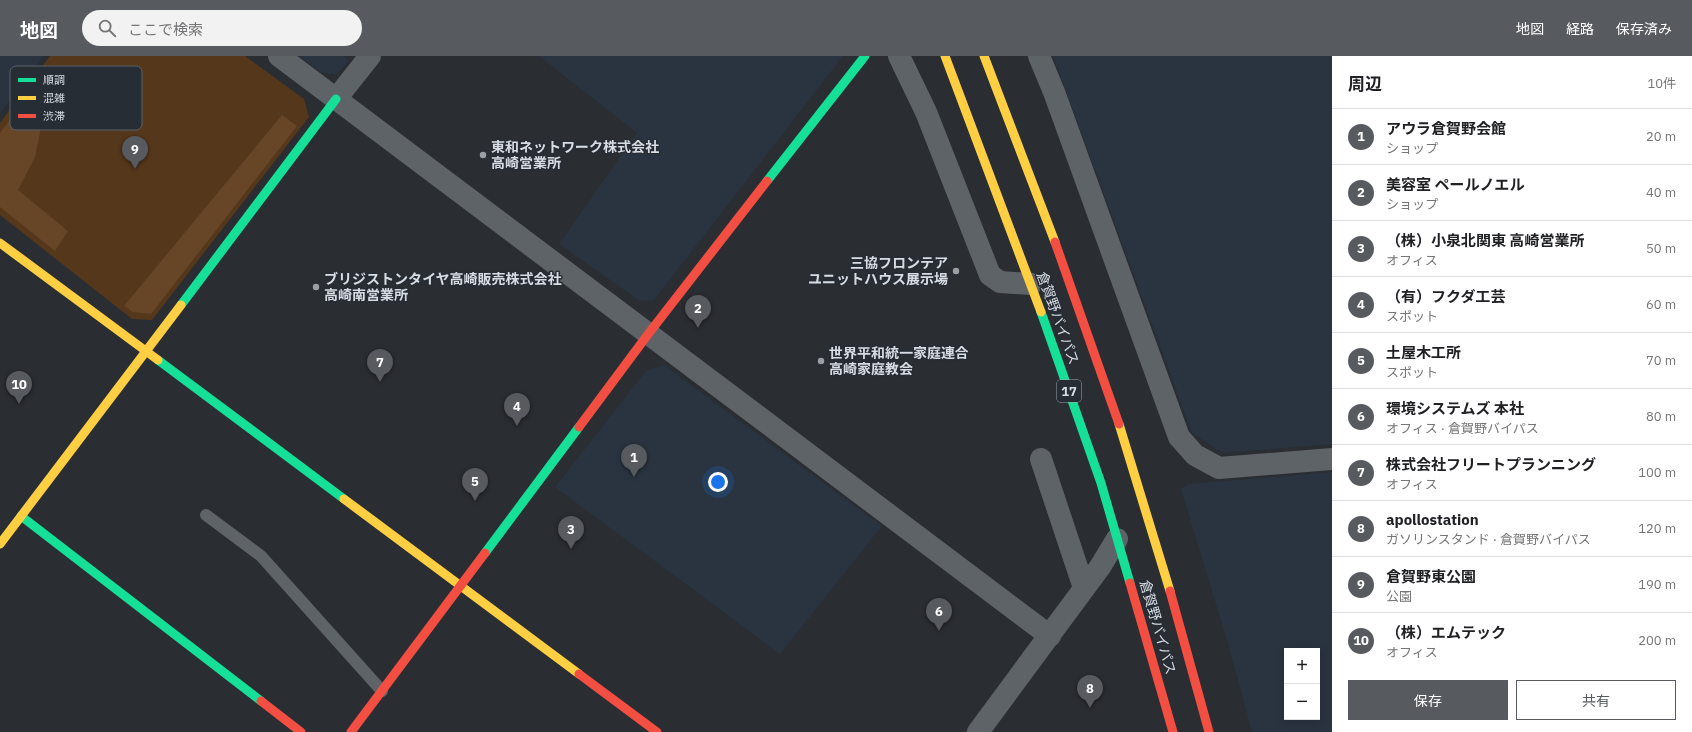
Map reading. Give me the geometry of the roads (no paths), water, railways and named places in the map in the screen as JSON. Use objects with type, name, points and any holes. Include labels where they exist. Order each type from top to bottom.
[{"type":"main road","points":[[351,732],[649,333],[865,56]]},
{"type":"main road","name":"倉賀野バイパス","points":[[945,56],[1031,284],[1101,483],[1174,732]]},
{"type":"main road","name":"倉賀野バイパス","points":[[984,56],[1021,149],[1060,256],[1135,473],[1172,596],[1209,732]]},
{"type":"main road","points":[[0,544],[336,99]]},
{"type":"main road","points":[[0,243],[657,732]]},
{"type":"main road","points":[[21,516],[301,732]]},
{"type":"street","points":[[279,56],[1050,636]]},
{"type":"street","points":[[336,99],[370,56]]},
{"type":"street","points":[[899,56],[926,112],[990,275],[1000,282],[1031,284]]},
{"type":"street","points":[[1038,56],[1054,92],[1179,437],[1195,456],[1219,468],[1332,459]]},
{"type":"street","points":[[1042,459],[1084,588]]},
{"type":"street","points":[[978,732],[1050,636],[1117,539]]},
{"type":"lane","points":[[206,514],[261,556],[382,690]]},
{"type":"place","name":"東和ネットワーク株式会社 高崎営業所","points":[[483,155]]},
{"type":"place","name":"倉賀野東公園","points":[[135,169]]},
{"type":"place","name":"三協フロンテア ユニットハウス展示場","points":[[956,271]]},
{"type":"place","name":"ブリジストンタイヤ高崎販売株式会社 高崎南営業所","points":[[316,287]]},
{"type":"place","name":"美容室 ペールノエル","points":[[698,328]]},
{"type":"place","name":"世界平和統一家庭連合 高崎家庭教会","points":[[821,361]]},
{"type":"place","name":"株式会社フリートプランニング","points":[[380,382]]},
{"type":"place","name":"（株）エムテック","points":[[19,404]]},
{"type":"place","name":"（有）フクダ工芸","points":[[517,426]]},
{"type":"place","name":"アウラ倉賀野会館","points":[[634,477]]},
{"type":"place","name":"土屋木工所","points":[[475,501]]},
{"type":"place","name":"（株）小泉北関東 高崎営業所","points":[[571,549]]},
{"type":"place","name":"環境システムズ 本社","points":[[939,631]]},
{"type":"place","name":"apollostation","points":[[1090,708]]}]
